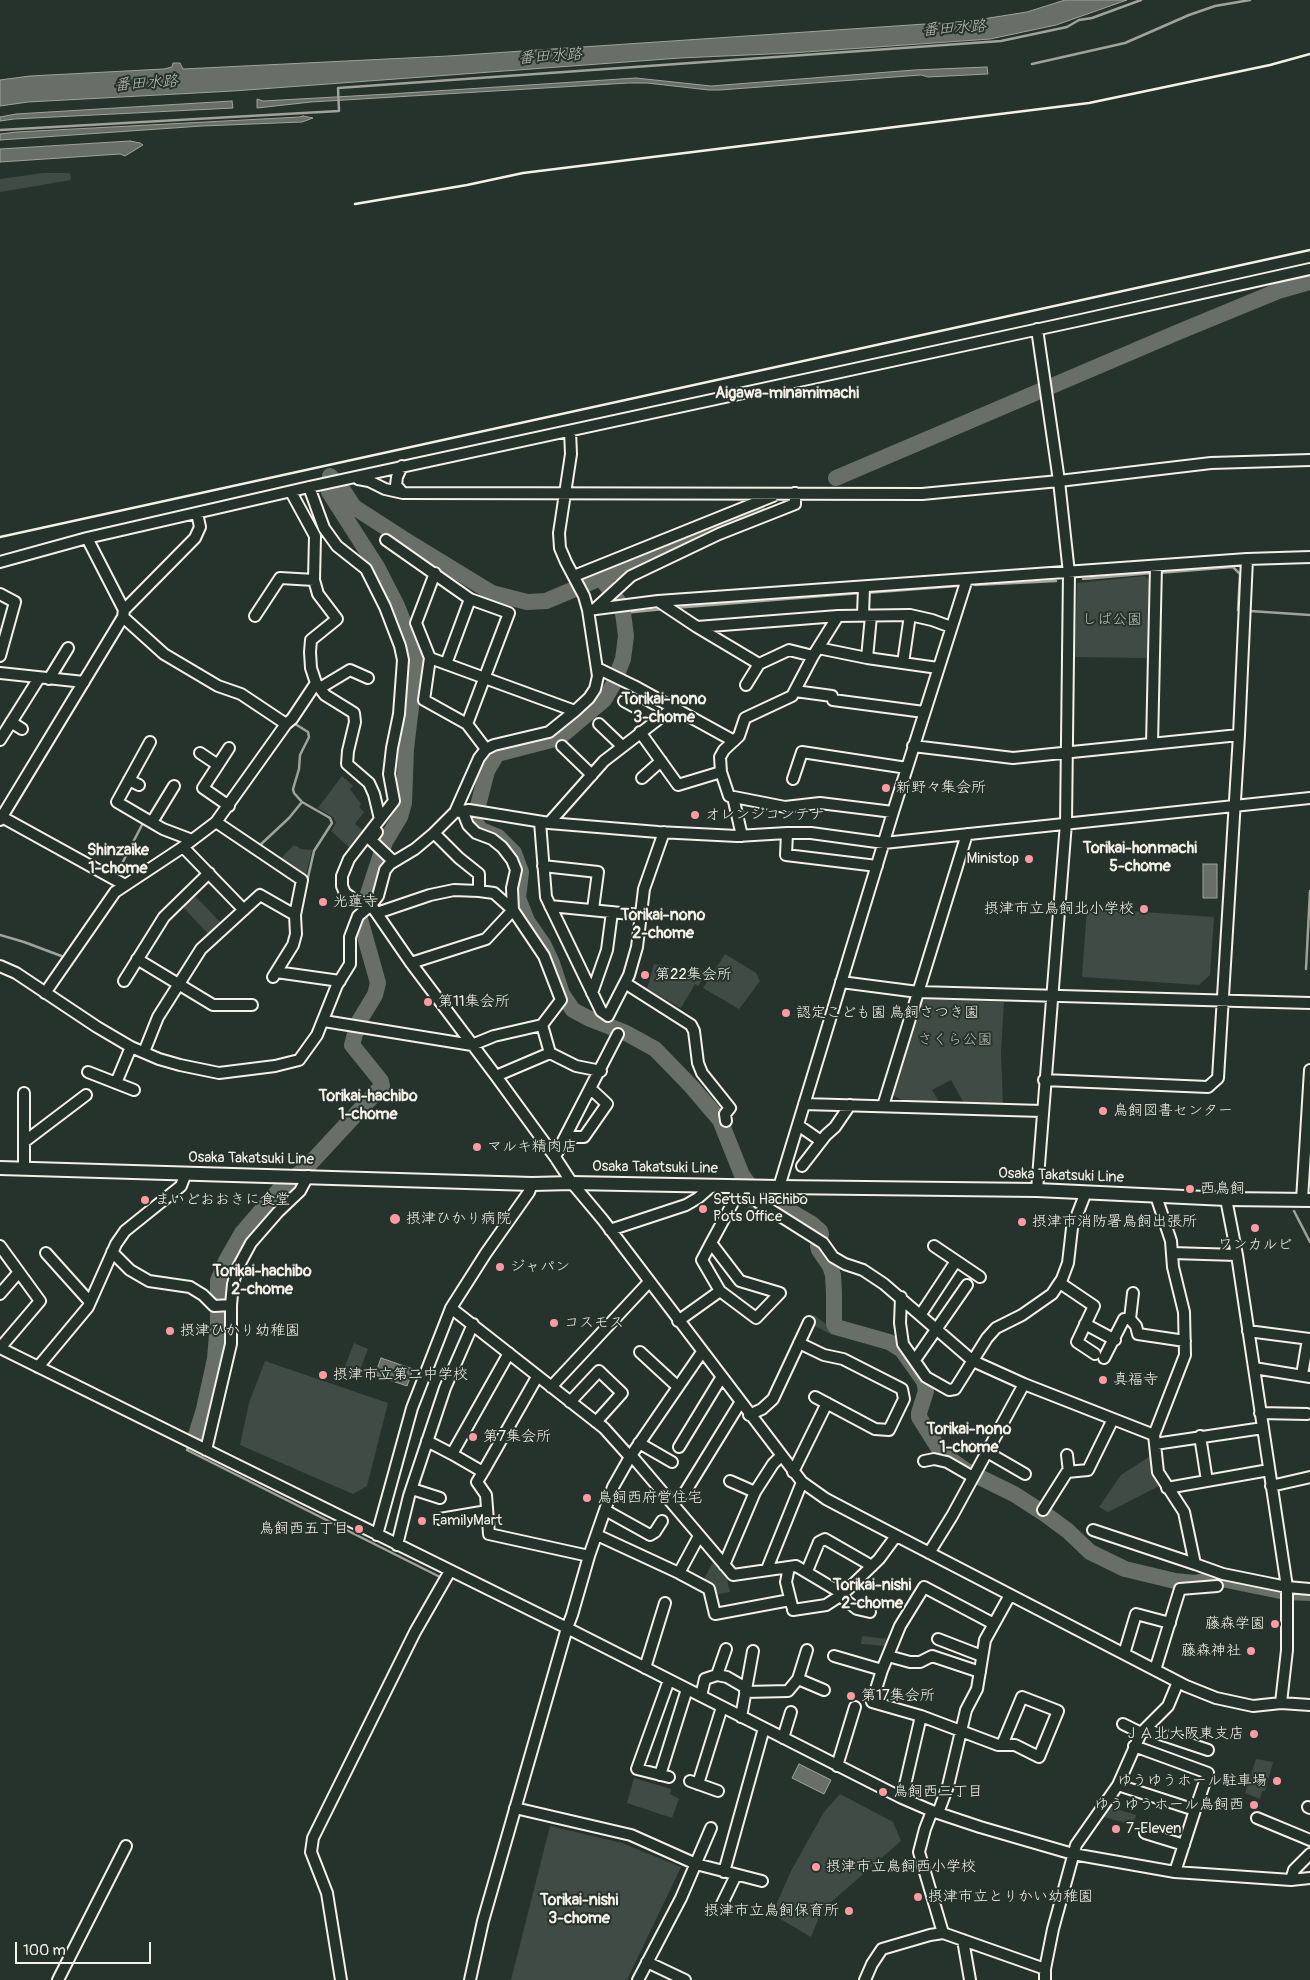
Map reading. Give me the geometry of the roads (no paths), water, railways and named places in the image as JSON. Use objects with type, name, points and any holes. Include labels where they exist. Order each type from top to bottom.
[{"type":"main road","name":"Osaka Takatsuki Line","points":[[0,1168],[532,1184],[1037,1190],[1226,1199],[1306,1200]]},
{"type":"street","points":[[0,562],[87,538],[402,466],[1310,269]]},
{"type":"street","points":[[1037,329],[1059,481],[1069,572],[1066,823],[1044,1080],[1037,1190]]},
{"type":"street","points":[[374,909],[385,870],[393,861],[415,850],[462,811],[480,758],[486,749],[494,745],[550,732],[576,711],[595,689],[598,676],[591,609],[560,548],[559,533],[571,454],[570,431]]},
{"type":"street","points":[[352,478],[369,481],[403,493],[922,494],[1059,481],[1211,463],[1310,460]]},
{"type":"street","points":[[402,466],[396,485],[403,493]]},
{"type":"street","points":[[309,487],[324,528],[332,540],[352,560],[366,569],[385,607],[400,646],[403,660],[399,714],[389,774],[394,801],[349,859],[342,876],[342,886],[356,901],[374,909],[411,963],[556,1157],[572,1183],[610,1230],[793,1472],[802,1482],[826,1499],[1178,1682],[1216,1698],[1253,1706],[1281,1703],[1310,1706]]},
{"type":"street","points":[[291,492],[314,536],[314,580],[318,594],[337,619],[311,640],[312,668],[318,685],[325,695],[354,713],[355,722],[347,764],[369,783],[382,816],[387,820],[371,840],[393,861]]},
{"type":"street","points":[[575,578],[779,494]]},
{"type":"street","points":[[591,609],[627,580],[651,565],[720,534],[795,504],[795,494]]},
{"type":"street","points":[[118,881],[1,817],[84,682],[123,613],[195,538],[200,527],[197,513]]},
{"type":"street","points":[[87,538],[123,613],[164,654],[218,686],[241,694],[289,721]]},
{"type":"street","points":[[386,540],[470,599],[509,613],[467,724]]},
{"type":"street","points":[[591,609],[633,604],[665,606],[967,579],[1247,559],[1310,557]]},
{"type":"street","points":[[1044,1080],[1208,1087],[1218,1078],[1239,735],[1247,559]]},
{"type":"street","points":[[1152,744],[1156,566]]},
{"type":"street","points":[[435,573],[416,623],[430,658],[424,700],[467,724],[486,749]]},
{"type":"street","points":[[255,616],[280,578],[314,580]]},
{"type":"street","points":[[779,1187],[906,768],[967,579]]},
{"type":"street","points":[[864,587],[867,616],[867,658]]},
{"type":"street","points":[[0,594],[15,602],[0,656]]},
{"type":"street","points":[[446,664],[470,599]]},
{"type":"street","points":[[665,606],[760,664]]},
{"type":"street","points":[[697,627],[838,616],[910,615],[951,627]]},
{"type":"street","points":[[903,663],[910,615]]},
{"type":"street","points":[[838,616],[792,696],[745,718],[739,736],[724,750],[720,757],[721,772],[729,796],[733,797],[785,807],[820,804],[893,812]]},
{"type":"street","points":[[0,740],[11,722],[68,648]]},
{"type":"street","points":[[746,685],[760,664],[789,650],[938,668]]},
{"type":"street","points":[[430,658],[576,711]]},
{"type":"street","points":[[596,668],[734,741]]},
{"type":"street","points":[[45,993],[115,892],[118,881],[187,843],[216,822],[289,721],[318,685],[350,670],[368,678]]},
{"type":"street","points":[[0,673],[84,682]]},
{"type":"street","points":[[795,691],[832,696],[833,700],[924,712]]},
{"type":"street","points":[[624,701],[657,719]]},
{"type":"street","points":[[664,832],[644,889],[638,947],[625,983],[608,1016],[601,1012],[546,897],[543,866],[545,823],[604,760],[673,708]]},
{"type":"street","points":[[11,722],[22,729]]},
{"type":"street","points":[[599,724],[622,746]]},
{"type":"street","points":[[640,732],[678,786],[721,772]]},
{"type":"street","points":[[913,746],[1013,758],[1239,735]]},
{"type":"street","points":[[150,742],[117,802],[187,843],[209,873],[244,910]]},
{"type":"street","points":[[562,746],[592,775]]},
{"type":"street","points":[[228,748],[203,788],[229,806]]},
{"type":"street","points":[[793,779],[802,752],[906,768]]},
{"type":"street","points":[[200,753],[218,765]]},
{"type":"street","points":[[642,778],[661,761]]},
{"type":"street","points":[[129,780],[139,785]]},
{"type":"street","points":[[152,822],[175,786]]},
{"type":"street","points":[[733,797],[742,836]]},
{"type":"street","points":[[462,811],[545,823],[742,836],[811,833],[884,843],[1310,798]]},
{"type":"street","points":[[411,963],[486,939],[513,910],[512,888],[516,877],[516,870],[512,860],[497,843],[476,834],[468,826],[462,811]]},
{"type":"street","points":[[216,822],[302,880],[295,915],[296,934],[293,945],[274,975],[340,981]]},
{"type":"street","points":[[434,833],[459,858],[479,874],[479,890]]},
{"type":"street","points":[[787,833],[786,855],[877,866]]},
{"type":"street","points":[[883,1106],[967,834]]},
{"type":"street","points":[[543,866],[598,872],[593,909]]},
{"type":"street","points":[[124,981],[164,917],[209,873]]},
{"type":"street","points":[[0,966],[16,973],[97,1027],[144,1052],[180,1065],[219,1073],[275,1066],[299,1060],[317,1035],[340,981],[350,964],[350,937],[358,916],[374,909],[430,895],[454,890],[479,890],[494,893],[513,910],[544,956],[561,1000],[542,1025],[494,1036],[472,1045],[401,1032],[357,1028],[324,1022]]},
{"type":"street","points":[[144,1052],[158,1016],[201,950],[260,895],[295,915]]},
{"type":"street","points":[[550,906],[641,915]]},
{"type":"street","points":[[592,993],[606,950],[612,912]]},
{"type":"street","points":[[138,959],[213,1005],[252,1005]]},
{"type":"street","points":[[841,982],[918,992],[1310,1003]]},
{"type":"street","points":[[625,983],[691,1025],[694,1031],[698,1064],[702,1073],[730,1108],[726,1114],[726,1121]]},
{"type":"street","points":[[542,1025],[550,1053],[576,1066],[601,1071]]},
{"type":"street","points":[[556,1157],[618,1034]]},
{"type":"street","points":[[116,1083],[131,1046]]},
{"type":"street","points":[[496,1076],[550,1053]]},
{"type":"street","points":[[1306,1200],[1310,1070]]},
{"type":"street","points":[[88,1072],[134,1090]]},
{"type":"street","points":[[565,1137],[584,1137],[607,1104],[591,1089]]},
{"type":"street","points":[[24,1093],[24,1169]]},
{"type":"street","points":[[24,1142],[86,1095]]},
{"type":"street","points":[[804,1104],[1042,1111]]},
{"type":"street","points":[[802,1166],[821,1141],[835,1127],[850,1105]]},
{"type":"street","points":[[798,1126],[821,1141]]},
{"type":"street","points":[[38,1367],[90,1302],[116,1244],[126,1231],[181,1186],[186,1173]]},
{"type":"street","points":[[206,1450],[231,1344],[231,1305],[237,1269],[251,1243],[278,1212],[300,1191],[306,1176]]},
{"type":"street","points":[[377,1535],[412,1408],[451,1308],[486,1252],[529,1192],[532,1184]]},
{"type":"street","points":[[610,1230],[686,1205],[713,1186]]},
{"type":"street","points":[[711,1243],[740,1281],[780,1293],[756,1318],[720,1291],[702,1260],[711,1243],[748,1186],[758,1202],[819,1241],[833,1257],[845,1264],[863,1270],[901,1296],[974,1361],[1024,1384],[1113,1419],[1155,1440],[1263,1428]]},
{"type":"street","points":[[901,1296],[900,1323],[903,1344],[916,1360],[926,1377],[948,1390],[955,1388],[987,1338],[996,1328],[1022,1315],[1052,1294],[1060,1283],[1068,1263],[1072,1228],[1086,1192]]},
{"type":"street","points":[[1156,1196],[1171,1241],[1173,1266],[1184,1312],[1186,1354],[1155,1440],[1158,1472],[1184,1512],[1195,1564]]},
{"type":"street","points":[[1226,1199],[1237,1255],[1287,1591],[1287,1650],[1281,1703]]},
{"type":"street","points":[[0,1246],[40,1301],[0,1348],[567,1628],[902,1798],[935,1812],[1073,1854],[1175,1872],[1291,1880],[1310,1878]]},
{"type":"street","points":[[934,1246],[980,1277]]},
{"type":"street","points":[[112,1252],[130,1270],[149,1281],[190,1287],[203,1295],[214,1306],[231,1305]]},
{"type":"street","points":[[46,1253],[90,1302]]},
{"type":"street","points":[[1172,1253],[1237,1255]]},
{"type":"street","points":[[921,1314],[956,1261]]},
{"type":"street","points":[[0,1294],[19,1272]]},
{"type":"street","points":[[551,1387],[649,1282]]},
{"type":"street","points":[[1060,1283],[1094,1306],[1077,1342],[1100,1356],[1115,1340],[1124,1319],[1130,1319]]},
{"type":"street","points":[[916,1360],[967,1285]]},
{"type":"street","points":[[678,1321],[720,1291]]},
{"type":"street","points":[[1134,1293],[1130,1319],[1136,1326],[1138,1334],[1185,1341]]},
{"type":"street","points":[[451,1308],[604,1428],[733,1575],[796,1566],[807,1571],[857,1609],[870,1612]]},
{"type":"street","points":[[749,1415],[762,1409],[772,1399],[809,1322]]},
{"type":"street","points":[[396,1545],[412,1488],[445,1388],[473,1324]]},
{"type":"street","points":[[1085,1324],[1115,1340]]},
{"type":"street","points":[[1248,1330],[1309,1339],[1306,1376],[1254,1368]]},
{"type":"street","points":[[799,1343],[824,1355],[843,1359],[902,1389],[904,1399],[889,1430],[875,1429],[815,1397]]},
{"type":"street","points":[[640,1352],[678,1387]]},
{"type":"street","points":[[470,1980],[483,1921],[567,1628],[613,1487],[630,1456],[702,1352]]},
{"type":"street","points":[[452,1454],[509,1353]]},
{"type":"street","points":[[570,1402],[599,1370],[622,1393],[596,1422]]},
{"type":"street","points":[[537,1377],[477,1482],[486,1495],[489,1534],[589,1556]]},
{"type":"street","points":[[678,1446],[721,1378]]},
{"type":"street","points":[[929,1553],[1024,1384]]},
{"type":"street","points":[[684,1494],[740,1403]]},
{"type":"street","points":[[793,1472],[827,1403]]},
{"type":"street","points":[[1260,1413],[1307,1414]]},
{"type":"street","points":[[1043,1510],[1067,1472],[1088,1470],[1113,1419]]},
{"type":"street","points":[[1200,1436],[1207,1481]]},
{"type":"street","points":[[427,1442],[483,1472]]},
{"type":"street","points":[[639,1443],[672,1462]]},
{"type":"street","points":[[987,1452],[1025,1474]]},
{"type":"street","points":[[1067,1455],[1069,1472]]},
{"type":"street","points":[[724,1565],[754,1492],[780,1456]]},
{"type":"street","points":[[924,1461],[934,1459],[947,1462],[974,1475]]},
{"type":"street","points":[[1167,1488],[1269,1470]]},
{"type":"street","points":[[1272,1486],[1310,1477]]},
{"type":"street","points":[[730,1481],[754,1492]]},
{"type":"street","points":[[767,1569],[802,1482]]},
{"type":"street","points":[[412,1488],[440,1498]]},
{"type":"street","points":[[605,1510],[650,1535],[656,1532],[662,1521]]},
{"type":"street","points":[[440,1519],[487,1511]]},
{"type":"street","points":[[1093,1530],[1223,1574],[1287,1591],[1310,1589]]},
{"type":"street","points":[[597,1534],[709,1589],[715,1614],[826,1605],[841,1595],[872,1566],[896,1536]]},
{"type":"street","points":[[679,1573],[699,1536]]},
{"type":"street","points":[[807,1571],[820,1542],[825,1539],[872,1566]]},
{"type":"street","points":[[789,1567],[786,1582],[792,1608]]},
{"type":"street","points":[[341,1980],[327,1893],[311,1852],[313,1838],[415,1632],[450,1571]]},
{"type":"street","points":[[1155,1670],[1180,1589],[1217,1586]]},
{"type":"street","points":[[994,1624],[924,1587],[900,1626],[882,1670],[872,1702],[921,1716],[961,1732],[1002,1745],[1015,1745],[1039,1757],[1058,1711],[1022,1697],[1002,1745]]},
{"type":"street","points":[[942,1933],[919,1852],[925,1829],[948,1786],[966,1710],[977,1689],[984,1640],[1010,1595]]},
{"type":"street","points":[[646,1668],[655,1621],[665,1603]]},
{"type":"street","points":[[1124,1654],[1136,1614],[1170,1623]]},
{"type":"street","points":[[938,1639],[982,1656]]},
{"type":"street","points":[[717,1675],[726,1649]]},
{"type":"street","points":[[701,1696],[705,1679],[717,1675],[727,1677],[746,1690],[788,1691],[798,1679],[807,1650]]},
{"type":"street","points":[[741,1717],[753,1651]]},
{"type":"street","points":[[834,1656],[882,1670]]},
{"type":"street","points":[[888,1656],[920,1662],[932,1656],[980,1672]]},
{"type":"street","points":[[798,1679],[824,1690]]},
{"type":"street","points":[[669,1680],[637,1769],[665,1776],[687,1690]]},
{"type":"street","points":[[1045,1980],[1044,1969],[1053,1929],[1076,1845],[1118,1784],[1134,1746],[1143,1731],[1168,1706],[1178,1682]]},
{"type":"street","points":[[718,1791],[694,1782],[722,1707]]},
{"type":"street","points":[[837,1766],[855,1707]]},
{"type":"street","points":[[783,1738],[792,1712]]},
{"type":"street","points":[[902,1798],[921,1716]]},
{"type":"street","points":[[1123,1724],[1208,1750]]},
{"type":"street","points":[[724,1872],[764,1728]]},
{"type":"street","points":[[1134,1746],[1208,1773],[1175,1872]]},
{"type":"street","points":[[1118,1784],[1195,1810]]},
{"type":"street","points":[[516,1808],[631,1835],[696,1864],[762,1881]]},
{"type":"street","points":[[1257,1818],[1310,1840]]},
{"type":"street","points":[[638,1980],[681,1898],[711,1828]]},
{"type":"street","points":[[1145,1833],[1184,1844]]},
{"type":"street","points":[[58,1980],[126,1846]]},
{"type":"street","points":[[1291,1880],[1294,1870],[1310,1854]]},
{"type":"street","points":[[719,1910],[736,1875]]},
{"type":"street","points":[[864,1980],[882,1950],[942,1933],[1044,1969]]},
{"type":"street","points":[[963,1940],[970,1980]]},
{"type":"street","points":[[647,1962],[685,1980]]},
{"type":"water","name":"番田水路","points":[[1065,0],[1127,0],[1056,25],[990,39],[791,53],[680,58],[233,91],[28,102],[0,106],[0,80],[30,76],[164,69],[172,67],[173,63],[180,63],[183,69],[448,56],[970,21],[1027,12]]},
{"type":"water","points":[[987,67],[988,74],[928,77],[921,75],[720,90],[628,83],[311,102],[257,108],[257,99],[263,101],[636,78],[711,86],[914,70]]},
{"type":"water","points":[[232,101],[233,108],[0,121],[0,117],[16,114]]},
{"type":"water","points":[[303,116],[313,118],[302,122],[202,126],[0,140],[0,134],[17,132]]},
{"type":"water","points":[[130,141],[143,145],[125,156],[120,154],[0,162],[0,149]]},
{"type":"water","points":[[1203,864],[1217,864],[1217,898],[1203,898]]},
{"type":"water","points":[[381,1358],[413,1369],[407,1386],[375,1375]]},
{"type":"water","points":[[799,1764],[831,1780],[824,1794],[792,1778]]},
{"type":"waterway","name":"番田水路","points":[[0,130],[339,111],[338,88],[1001,41],[1067,27],[1079,20],[1092,18],[1141,0]]},
{"type":"waterway","points":[[1032,64],[1125,43],[1189,15],[1215,6],[1250,0]]},
{"type":"waterway","points":[[836,478],[1176,333],[1278,291],[1310,282]]},
{"type":"waterway","points":[[330,476],[343,490],[354,507],[402,538],[492,593],[527,602],[546,601],[757,510]]},
{"type":"waterway","points":[[330,476],[329,492],[377,567],[397,606],[417,656],[406,749],[404,803],[400,817],[385,842],[368,894]]},
{"type":"waterway","points":[[1158,573],[1233,567],[1240,574],[1238,610],[1240,610]]},
{"type":"waterway","points":[[1083,579],[1152,573]]},
{"type":"waterway","points":[[601,578],[618,601],[623,613],[626,636],[623,659],[613,685],[604,700],[559,738],[497,754],[487,771],[474,821],[481,830],[498,837],[514,853],[521,872],[518,898],[527,921],[543,944],[552,963],[562,994],[573,1010],[626,1033],[655,1049],[691,1086],[720,1120],[742,1175],[752,1189],[812,1224],[820,1231],[819,1250],[830,1266],[833,1275],[834,1324],[836,1327],[889,1342],[902,1350],[924,1381],[926,1391],[919,1417],[939,1449],[947,1457],[965,1470],[1014,1494],[1068,1531],[1090,1552],[1125,1569],[1175,1581],[1195,1583],[1217,1578],[1285,1592],[1310,1593]]},
{"type":"waterway","points":[[975,585],[1056,581]]},
{"type":"waterway","points":[[866,593],[957,586]]},
{"type":"waterway","points":[[674,608],[861,593]]},
{"type":"waterway","points":[[623,613],[664,609]]},
{"type":"waterway","points":[[1250,611],[1310,615]]},
{"type":"waterway","points":[[292,722],[308,732],[309,737],[300,755],[299,769],[293,789],[294,793],[302,802],[330,818],[332,823],[314,851],[304,895]]},
{"type":"waterway","points":[[258,847],[289,818],[302,802]]},
{"type":"waterway","points":[[115,877],[143,823],[166,836],[182,842]]},
{"type":"waterway","points":[[192,834],[198,829]]},
{"type":"waterway","points":[[1306,969],[1310,891]]},
{"type":"waterway","points":[[196,1435],[215,1359],[218,1322],[218,1281],[226,1261],[242,1233],[279,1190],[306,1168],[382,1086],[381,1081],[352,1045],[358,1023],[375,995],[378,983],[360,919]]},
{"type":"waterway","points":[[0,935],[64,957],[69,950]]},
{"type":"waterway","points":[[1294,1211],[1310,1242]]},
{"type":"waterway","points":[[193,1440],[196,1435]]},
{"type":"waterway","points":[[190,1445],[187,1450],[442,1578]]},
{"type":"railway","points":[[355,204],[467,185],[523,173],[1089,103],[1270,65],[1310,54]]},
{"type":"railway","points":[[0,537],[1310,250]]},
{"type":"place","name":"新野々集会所","points":[[886,788]]},
{"type":"place","name":"オレンジコンテナ","points":[[695,815]]},
{"type":"place","name":"Ministop","points":[[1029,859]]},
{"type":"place","name":"光蓮寺","points":[[323,902]]},
{"type":"place","name":"摂津市立鳥飼北小学校","points":[[1144,909]]},
{"type":"place","name":"第22集会所","points":[[645,975]]},
{"type":"place","name":"第11集会所","points":[[428,1002]]},
{"type":"place","name":"認定こども園 鳥飼さつき園","points":[[786,1013]]},
{"type":"place","name":"鳥飼図書センター","points":[[1103,1111]]},
{"type":"place","name":"マルキ精肉店","points":[[477,1147]]},
{"type":"place","name":"西鳥飼","points":[[1190,1189]]},
{"type":"place","name":"まいどおおきに食堂","points":[[145,1200]]},
{"type":"place","name":"Settsu Hachibo Pots Office","points":[[703,1209]]},
{"type":"place","name":"摂津ひかり病院","points":[[395,1219]]},
{"type":"place","name":"摂津市消防署鳥飼出張所","points":[[1022,1222]]},
{"type":"place","name":"ワンカルビ","points":[[1255,1228]]},
{"type":"place","name":"ジャパン","points":[[500,1267]]},
{"type":"place","name":"コスモス","points":[[554,1323]]},
{"type":"place","name":"摂津ひかり幼稚園","points":[[170,1331]]},
{"type":"place","name":"摂津市立第二中学校","points":[[323,1375]]},
{"type":"place","name":"真福寺","points":[[1103,1380]]},
{"type":"place","name":"第7集会所","points":[[473,1437]]},
{"type":"place","name":"鳥飼西府営住宅","points":[[587,1498]]},
{"type":"place","name":"FamilyMart","points":[[422,1521]]},
{"type":"place","name":"鳥飼西五丁目","points":[[359,1529]]},
{"type":"place","name":"藤森学園","points":[[1275,1624]]},
{"type":"place","name":"藤森神社","points":[[1251,1651]]},
{"type":"place","name":"第17集会所","points":[[851,1696]]},
{"type":"place","name":"ＪＡ北大阪東支店","points":[[1254,1734]]},
{"type":"place","name":"ゆうゆうホール駐車場","points":[[1277,1781]]},
{"type":"place","name":"鳥飼西三丁目","points":[[883,1792]]},
{"type":"place","name":"ゆうゆうホール鳥飼西","points":[[1254,1805]]},
{"type":"place","name":"7-Eleven","points":[[1116,1829]]},
{"type":"place","name":"摂津市立鳥飼西小学校","points":[[816,1867]]},
{"type":"place","name":"摂津市立とりかい幼稚園","points":[[918,1897]]},
{"type":"place","name":"摂津市立鳥飼保育所","points":[[849,1911]]},
{"type":"district","name":"Aigawa-minamimachi","points":[[787,394]]},
{"type":"district","name":"Torikai-nono 3-chome","points":[[664,709]]},
{"type":"district","name":"Torikai-honmachi 5-chome","points":[[1140,858]]},
{"type":"district","name":"Shinzaike 1-chome","points":[[118,860]]},
{"type":"district","name":"Torikai-nono 2-chome","points":[[663,925]]},
{"type":"district","name":"Torikai-hachibo 1-chome","points":[[368,1106]]},
{"type":"district","name":"Torikai-hachibo 2-chome","points":[[262,1281]]},
{"type":"district","name":"Torikai-nono 1-chome","points":[[969,1439]]},
{"type":"district","name":"Torikai-nishi 2-chome","points":[[872,1595]]},
{"type":"district","name":"Torikai-nishi 3-chome","points":[[579,1910]]},
{"type":"park label","name":"しば公園","points":[[1112,620]]},
{"type":"park label","name":"さくら公園","points":[[955,1040]]}]
